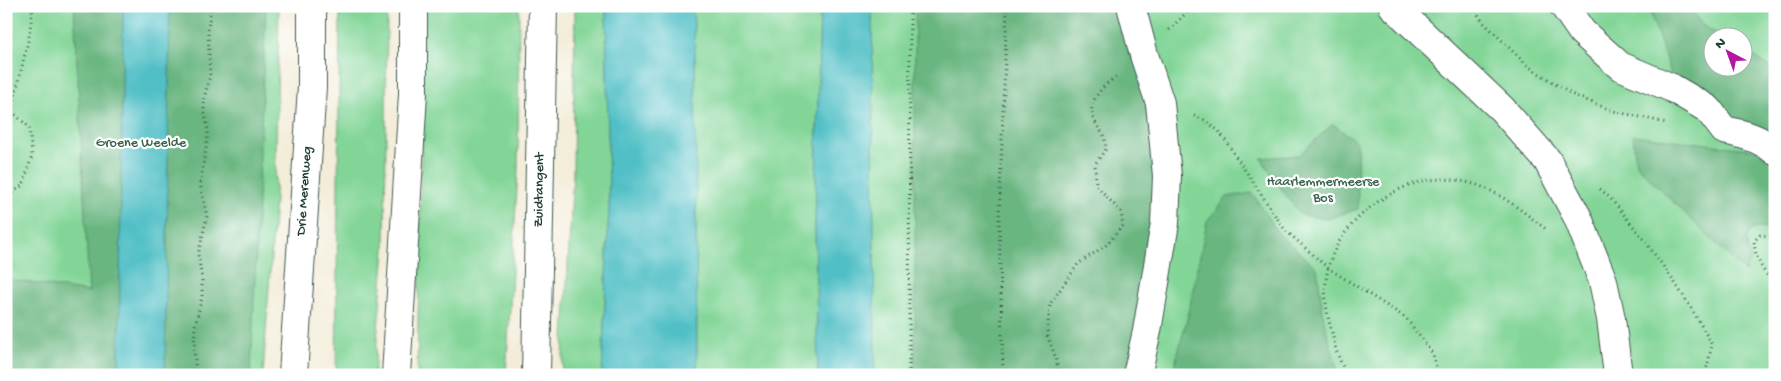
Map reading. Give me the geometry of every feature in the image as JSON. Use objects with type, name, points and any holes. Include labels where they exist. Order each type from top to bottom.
[{"type":"main road","name":"Drie Merenweg","points":[[293,375],[312,87],[312,6]]},
{"type":"main road","points":[[396,375],[413,94],[413,6]]},
{"type":"main road","name":"Zuidtangent","points":[[536,375],[543,6]]},
{"type":"main road","points":[[1131,6],[1160,104],[1167,176],[1165,223],[1147,331],[1137,375]]},
{"type":"main road","points":[[1393,6],[1502,109],[1547,160],[1578,218],[1603,281],[1611,319],[1618,375]]},
{"type":"main road","points":[[1564,6],[1582,32],[1620,66],[1672,88],[1708,109],[1724,130],[1747,134],[1775,151]]},
{"type":"path","points":[[6,134],[29,36],[33,6]]},
{"type":"path","points":[[196,375],[195,326],[202,297],[198,255],[207,216],[200,184],[208,130],[204,98],[210,76],[208,29],[210,6]]},
{"type":"path","points":[[909,375],[910,6]]},
{"type":"path","points":[[1003,375],[999,220],[1007,6]]},
{"type":"path","points":[[1059,375],[1056,359],[1047,334],[1050,304],[1078,264],[1106,245],[1123,226],[1122,212],[1096,185],[1095,164],[1106,149],[1105,136],[1093,119],[1092,101],[1105,84],[1144,55],[1193,6]]},
{"type":"path","points":[[1473,6],[1482,21],[1528,66],[1571,94],[1613,111],[1676,125]]},
{"type":"path","points":[[6,103],[29,127],[32,156],[23,184],[6,198]]},
{"type":"path","points":[[1160,104],[1204,120],[1219,131],[1285,230],[1328,268],[1406,318],[1433,354],[1438,375]]},
{"type":"path","points":[[1348,375],[1340,363],[1328,320],[1325,290],[1328,268],[1338,244],[1352,224],[1371,206],[1399,189],[1425,180],[1448,179],[1468,182],[1512,203],[1553,235]]},
{"type":"path","points":[[1596,186],[1608,196],[1649,246],[1700,322],[1712,345],[1705,375]]},
{"type":"path","points":[[1775,238],[1760,236],[1754,241],[1754,251],[1766,275],[1775,284]]},
{"type":"green space","name":"Groene Weelde","points":[[6,6],[279,6],[275,200],[263,375],[6,375]]},
{"type":"green space","points":[[74,6],[123,6],[119,375],[6,375],[6,279],[89,292]]},
{"type":"green space","points":[[170,6],[266,6],[251,375],[165,375]]},
{"type":"green space","points":[[340,6],[387,6],[385,250],[374,375],[336,375]]},
{"type":"green space","points":[[424,6],[519,6],[518,171],[506,375],[417,375]]},
{"type":"green space","points":[[575,6],[606,6],[609,207],[602,375],[562,375],[573,173]]},
{"type":"green space","points":[[693,6],[820,6],[815,226],[818,375],[697,375]]},
{"type":"green space","name":"Haarlemmermeerse Bos","points":[[872,6],[1775,6],[1775,375],[875,375]]},
{"type":"green space","points":[[915,6],[1122,6],[1151,107],[1160,176],[1130,375],[915,375]]},
{"type":"green space","points":[[1642,6],[1688,6],[1702,25],[1707,28],[1704,28],[1704,78],[1754,78],[1754,56],[1775,70],[1775,140],[1729,122],[1673,80],[1651,15]]},
{"type":"green space","points":[[1333,124],[1357,142],[1358,209],[1326,219],[1300,214],[1261,158],[1299,155]]},
{"type":"green space","points":[[1633,135],[1765,151],[1775,160],[1775,232],[1760,228],[1749,233],[1747,246],[1751,260],[1745,272],[1636,165]]},
{"type":"green space","points":[[1252,193],[1279,234],[1317,268],[1324,321],[1339,375],[1172,375],[1188,315],[1207,221],[1227,197]]},
{"type":"water","points":[[123,6],[170,6],[165,375],[119,375]]},
{"type":"water","points":[[606,6],[693,6],[697,375],[602,375],[609,207]]},
{"type":"water","points":[[820,6],[872,6],[875,375],[818,375],[815,226]]}]
